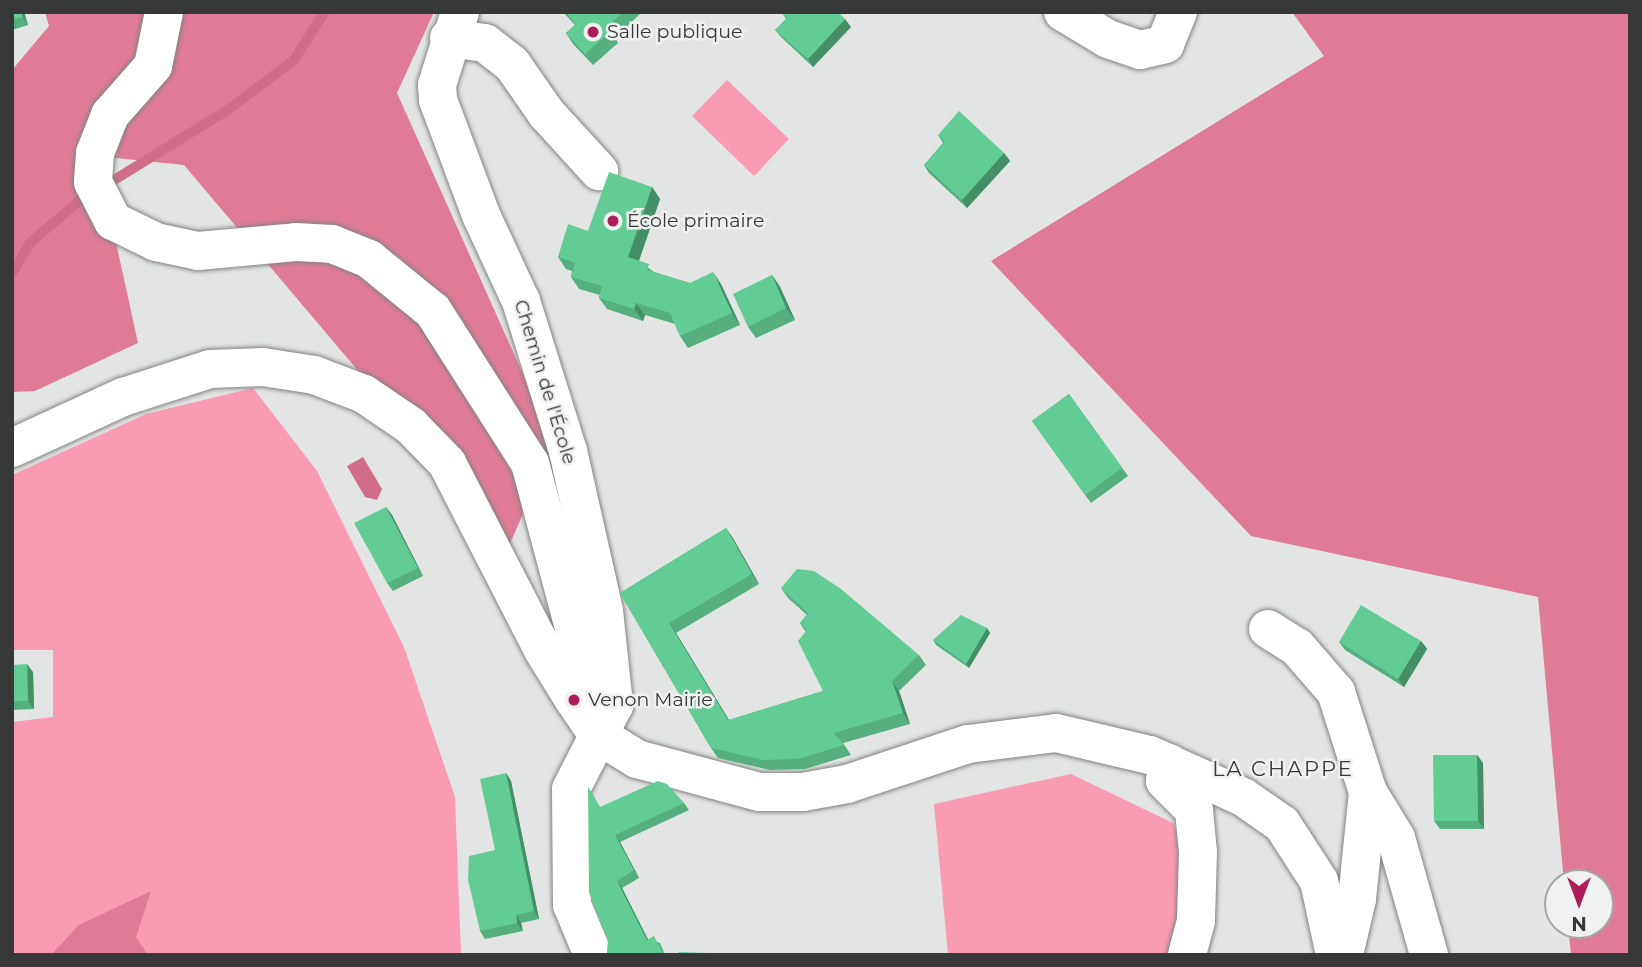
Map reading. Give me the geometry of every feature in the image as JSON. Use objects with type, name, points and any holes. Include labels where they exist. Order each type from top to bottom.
[{"type":"street","points":[[164,12],[153,66],[110,115],[95,153],[93,182],[113,221],[156,242],[198,251],[296,242],[332,244],[369,259],[433,311],[530,463],[580,651],[606,720],[571,789],[572,905],[593,955]]},
{"type":"street","points":[[1063,12],[1108,40],[1140,50],[1165,44],[1178,12]]},
{"type":"street","name":"Chemin de l'École","points":[[599,171],[546,113],[512,64],[485,43],[454,25],[437,85],[438,100],[481,215],[521,301],[568,452],[604,611],[606,720]]},
{"type":"street","points":[[12,448],[123,397],[210,369],[263,367],[314,375],[364,394],[411,426],[447,463],[543,650],[606,720],[664,770],[758,792],[803,792],[847,784],[968,744],[1056,733],[1169,763],[1243,797],[1282,824],[1319,881],[1335,955]]},
{"type":"street","points":[[1268,629],[1297,647],[1336,691],[1368,792],[1396,838],[1429,955]]},
{"type":"street","points":[[1169,763],[1165,781],[1194,810],[1198,852],[1196,921],[1186,955]]},
{"type":"street","points":[[1344,955],[1357,899],[1368,792]]},
{"type":"shaded area","points":[[45,12],[434,12],[397,93],[554,443],[508,548],[184,165],[97,156],[138,343],[35,391],[12,392],[12,70],[49,26]]},
{"type":"shaded area","points":[[1292,12],[1630,12],[1630,955],[1571,955],[1569,939],[1614,939],[1614,869],[1563,869],[1538,597],[1251,536],[991,261],[1324,56]]},
{"type":"shaded area","points":[[727,80],[789,139],[754,176],[692,116]]},
{"type":"shaded area","points":[[253,388],[317,471],[404,647],[455,797],[461,955],[12,955],[12,722],[53,717],[53,650],[12,650],[12,475],[146,414]]},
{"type":"shaded area","points":[[363,457],[382,489],[377,500],[365,497],[347,466]]},
{"type":"shaded area","points":[[1071,774],[1173,823],[1188,863],[1175,955],[948,955],[934,804]]},
{"type":"shaded area","points":[[151,891],[136,937],[148,955],[51,955],[79,925]]},
{"type":"building","points":[[12,12],[21,12],[23,17],[12,20]]},
{"type":"building","name":"Salle publique","points":[[566,12],[623,12],[607,27],[610,32],[585,54],[566,33],[576,24]]},
{"type":"building","points":[[783,12],[838,12],[845,19],[808,59],[775,30],[787,18]]},
{"type":"building","points":[[959,111],[1004,153],[962,200],[924,165],[945,142],[938,135]]},
{"type":"building","points":[[609,172],[652,187],[628,257],[649,264],[647,270],[690,283],[713,272],[732,313],[680,336],[670,313],[636,303],[634,309],[599,298],[602,286],[571,277],[575,263],[558,257],[568,224],[588,231]]},
{"type":"building","points":[[772,275],[786,308],[748,327],[733,294]]},
{"type":"building","points":[[1069,394],[1122,468],[1085,495],[1032,421]]},
{"type":"building","points":[[386,507],[418,568],[387,583],[354,523]]},
{"type":"building","points":[[726,528],[752,574],[669,623],[728,720],[823,691],[798,641],[807,630],[800,623],[808,613],[781,588],[797,569],[814,571],[841,589],[919,655],[892,681],[903,713],[834,733],[844,745],[798,759],[763,760],[711,748],[620,593]]},
{"type":"building","points":[[1361,605],[1421,641],[1398,679],[1339,642]]},
{"type":"building","points":[[961,615],[987,628],[966,664],[933,640]]},
{"type":"building","points":[[27,664],[28,701],[12,701],[12,665]]},
{"type":"building","points":[[1433,755],[1477,755],[1478,821],[1434,821]]},
{"type":"building","points":[[506,773],[534,911],[516,915],[517,923],[480,931],[468,880],[469,856],[495,850],[480,779]]},
{"type":"building","points":[[658,781],[667,784],[684,803],[615,835],[634,870],[617,881],[647,940],[654,936],[664,955],[607,955],[608,940],[589,893],[588,787],[600,807]]},
{"type":"building","points":[[679,952],[706,953],[706,955],[678,955]]},
{"type":"waterway","points":[[106,185],[226,111],[293,61],[325,12]]},
{"type":"waterway","points":[[12,273],[30,243],[80,200]]},
{"type":"place","name":"Salle publique","points":[[593,32]]},
{"type":"place","name":"École primaire","points":[[613,221]]},
{"type":"place","name":"Venon Mairie","points":[[574,700]]},
{"type":"district","name":"LA CHAPPE","points":[[1283,769]]}]
